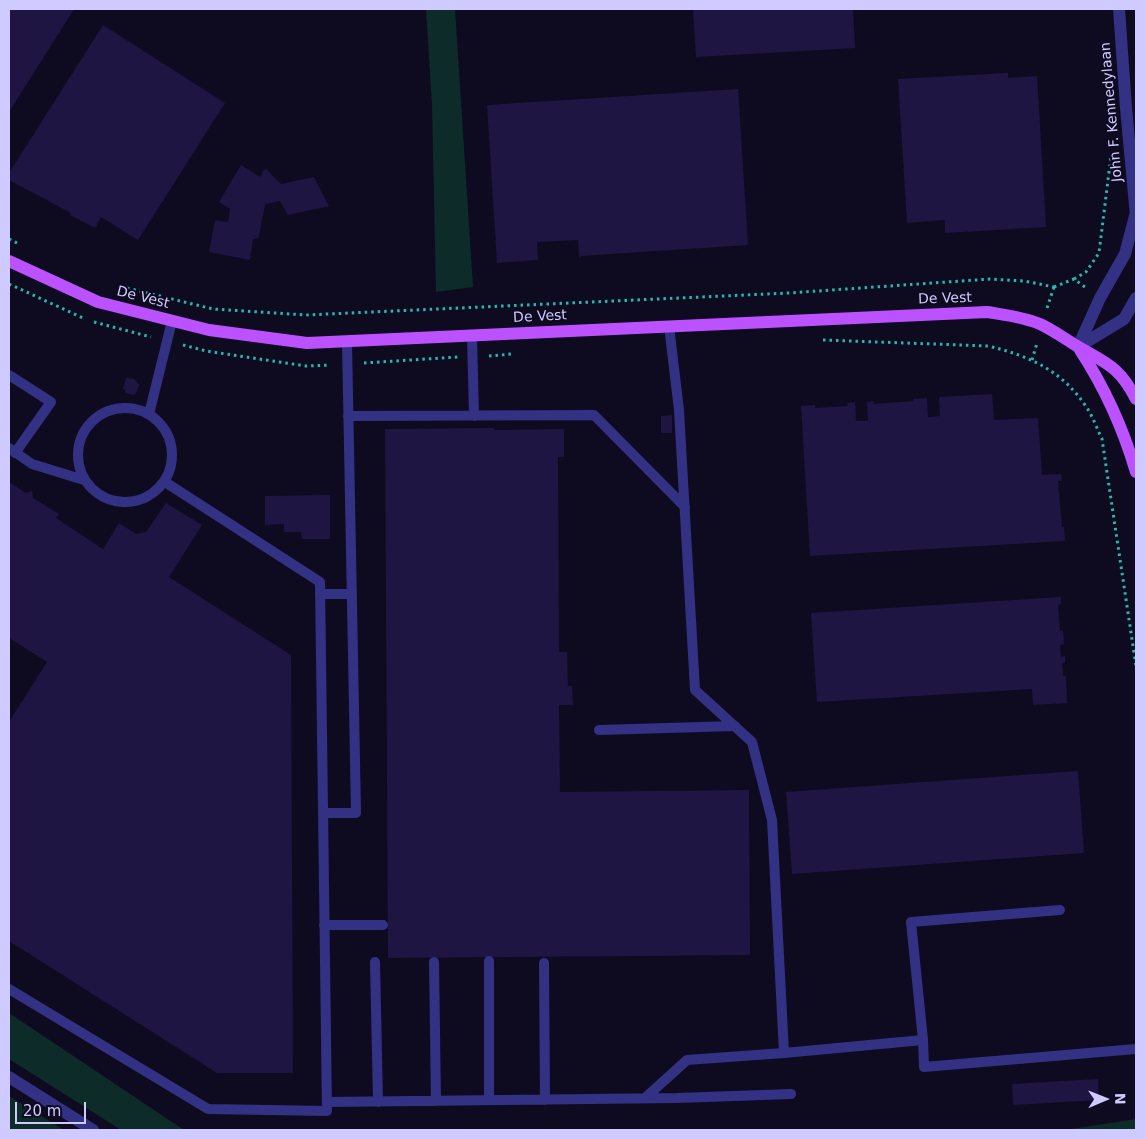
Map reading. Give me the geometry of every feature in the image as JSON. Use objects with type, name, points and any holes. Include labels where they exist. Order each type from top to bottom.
[{"type":"main road","name":"De Vest","points":[[9,261],[98,302],[209,330],[307,343],[987,312],[1026,319],[1042,325],[1078,347]]},
{"type":"main road","points":[[1078,347],[1103,360],[1117,371],[1127,383],[1136,399]]},
{"type":"main road","points":[[1078,347],[1094,371],[1118,418],[1136,472]]},
{"type":"street","name":"John F. Kennedylaan","points":[[1078,347],[1100,298],[1125,254],[1136,214],[1119,9]]},
{"type":"street","points":[[1078,347],[1124,319],[1136,298]]},
{"type":"street","points":[[9,1078],[93,1130]]},
{"type":"lane","points":[[149,414],[172,321]]},
{"type":"lane","points":[[669,326],[679,410],[696,690],[752,742],[772,820],[784,1053]]},
{"type":"lane","points":[[472,336],[474,416]]},
{"type":"lane","points":[[323,813],[356,813],[347,342]]},
{"type":"lane","points":[[9,375],[50,402],[12,451],[32,464],[84,480]]},
{"type":"lane","points":[[120,408],[136,408],[149,414],[162,424],[170,438],[171,468],[165,482],[154,494],[139,501],[124,503],[108,500],[94,492],[84,480],[78,465],[77,449],[82,434],[92,421],[105,412],[120,408]]},
{"type":"lane","points":[[348,416],[594,415],[685,508]]},
{"type":"lane","points":[[9,989],[208,1110],[327,1111],[320,582],[165,482]]},
{"type":"lane","points":[[320,594],[351,594]]},
{"type":"lane","points":[[599,730],[735,726]]},
{"type":"lane","points":[[1060,910],[911,922],[924,1067],[1136,1049]]},
{"type":"lane","points":[[324,925],[383,925]]},
{"type":"lane","points":[[489,961],[489,1100]]},
{"type":"lane","points":[[375,962],[378,1102]]},
{"type":"lane","points":[[434,962],[436,1101]]},
{"type":"lane","points":[[544,963],[545,1100]]},
{"type":"lane","points":[[645,1098],[687,1060],[923,1040]]},
{"type":"lane","points":[[327,1102],[545,1100],[791,1094]]},
{"type":"path","points":[[1074,279],[1086,272],[1099,253],[1110,156]]},
{"type":"path","points":[[9,239],[26,246]]},
{"type":"path","name":"De Vest","points":[[121,287],[213,309],[306,315],[789,293],[990,279],[1024,281],[1054,287]]},
{"type":"path","points":[[1032,360],[1057,374],[1088,408],[1102,439],[1136,666]]},
{"type":"green space","points":[[426,9],[455,9],[473,287],[436,292],[432,105]]},
{"type":"green space","points":[[9,1013],[184,1130],[121,1130],[9,1059]]},
{"type":"green space","points":[[9,1096],[64,1130],[9,1130]]},
{"type":"green space","points":[[1136,1119],[1136,1130],[1065,1130]]},
{"type":"building","points":[[9,9],[74,9],[9,112]]},
{"type":"building","points":[[693,9],[853,9],[855,48],[696,57]]},
{"type":"building","points":[[103,25],[225,103],[138,240],[101,217],[95,228],[9,180],[9,173]]},
{"type":"building","points":[[1008,73],[1008,78],[1037,76],[1046,227],[945,233],[945,220],[907,223],[898,79]]},
{"type":"building","points":[[738,89],[748,245],[581,256],[579,258],[578,240],[537,242],[538,260],[497,263],[487,105]]},
{"type":"building","points":[[241,165],[260,177],[265,168],[281,184],[314,177],[329,206],[288,215],[280,201],[265,204],[259,236],[253,239],[250,260],[209,252],[215,220],[228,222],[230,209],[219,202]]},
{"type":"building","points":[[126,378],[134,379],[139,384],[134,395],[125,393],[125,389],[123,389]]},
{"type":"building","points":[[992,394],[994,420],[1038,418],[1042,475],[1061,474],[1062,481],[1058,481],[1065,541],[810,556],[801,406],[815,405],[815,408],[848,406],[847,403],[855,402],[856,421],[868,421],[867,402],[874,401],[874,404],[927,398],[928,417],[940,416],[939,397]]},
{"type":"building","points":[[672,415],[672,433],[661,433],[661,416]]},
{"type":"building","points":[[494,428],[494,430],[564,429],[564,457],[558,457],[559,652],[567,652],[568,686],[572,686],[573,705],[559,705],[560,792],[749,790],[750,955],[388,958],[385,429]]},
{"type":"building","points":[[9,482],[26,493],[32,491],[33,498],[59,514],[56,518],[103,549],[119,523],[136,534],[146,532],[166,503],[202,525],[169,577],[291,655],[293,1073],[217,1073],[9,941],[9,722],[47,662],[9,638]]},
{"type":"building","points":[[330,495],[330,539],[302,539],[301,532],[284,532],[284,524],[265,525],[265,496]]},
{"type":"building","points":[[1061,597],[1061,604],[1058,605],[1060,631],[1063,630],[1064,644],[1060,645],[1061,657],[1065,656],[1065,663],[1062,663],[1063,676],[1066,676],[1067,703],[1033,705],[1032,689],[817,702],[811,613]]},
{"type":"building","points":[[1078,771],[1084,853],[792,874],[786,792]]},
{"type":"building","points":[[1098,1079],[1099,1100],[1013,1105],[1012,1084]]}]
